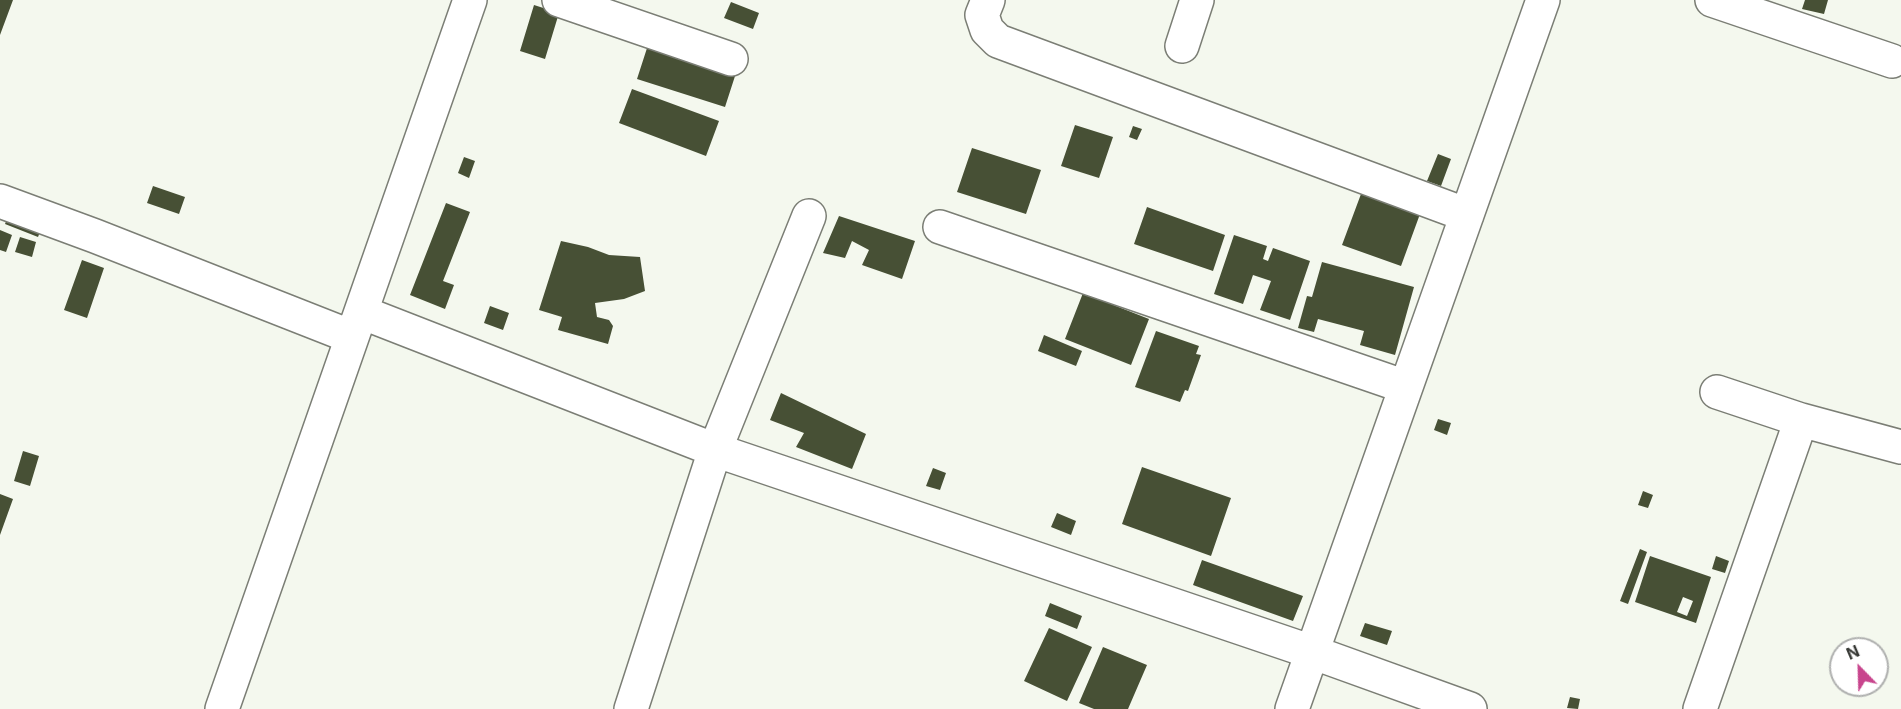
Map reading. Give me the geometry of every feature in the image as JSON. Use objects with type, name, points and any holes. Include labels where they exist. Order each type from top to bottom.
[{"type":"street","points":[[222,709],[470,0]]},
{"type":"street","points":[[559,0],[731,59]]},
{"type":"street","points":[[988,0],[982,15],[987,30],[998,41],[1467,215]]},
{"type":"street","points":[[1182,46],[1197,0]]},
{"type":"street","points":[[1292,709],[1543,0]]},
{"type":"street","points":[[1712,0],[1892,61]]},
{"type":"street","points":[[0,201],[95,236],[715,450],[1312,652],[1470,709]]},
{"type":"street","points":[[631,709],[715,450],[809,216]]},
{"type":"street","points":[[940,227],[1406,387]]},
{"type":"street","points":[[1717,392],[1801,420],[1901,447]]},
{"type":"street","points":[[1700,709],[1801,420]]},
{"type":"building","points":[[0,0],[13,0],[0,35]]},
{"type":"building","points":[[1805,0],[1828,0],[1824,14],[1802,9]]},
{"type":"building","points":[[731,2],[759,13],[753,29],[724,18]]},
{"type":"building","points":[[534,5],[559,13],[545,59],[520,51]]},
{"type":"building","points":[[648,45],[736,73],[725,107],[637,79]]},
{"type":"building","points":[[632,89],[719,121],[706,156],[619,123]]},
{"type":"building","points":[[1075,125],[1113,137],[1099,178],[1061,166]]},
{"type":"building","points":[[1133,126],[1142,129],[1137,140],[1129,137]]},
{"type":"building","points":[[972,148],[1041,170],[1026,214],[957,192]]},
{"type":"building","points":[[1438,154],[1451,159],[1441,186],[1427,181]]},
{"type":"building","points":[[464,157],[475,161],[469,178],[458,173]]},
{"type":"building","points":[[153,186],[185,197],[179,214],[147,203]]},
{"type":"building","points":[[1361,194],[1420,214],[1401,266],[1342,245]]},
{"type":"building","points":[[446,203],[470,212],[443,281],[454,285],[445,309],[410,295]]},
{"type":"building","points":[[1147,207],[1225,235],[1213,271],[1134,244]]},
{"type":"building","points":[[9,214],[42,227],[38,237],[5,224]]},
{"type":"building","points":[[839,216],[915,241],[902,279],[862,265],[869,250],[852,241],[845,258],[823,253]]},
{"type":"building","points":[[0,230],[12,235],[6,252],[0,250]]},
{"type":"building","points":[[1234,235],[1267,246],[1263,259],[1268,261],[1273,248],[1310,261],[1290,320],[1260,310],[1271,281],[1253,275],[1243,304],[1214,294]]},
{"type":"building","points":[[20,237],[36,242],[32,257],[15,252]]},
{"type":"building","points":[[561,241],[609,255],[640,257],[645,291],[624,299],[595,303],[597,317],[609,320],[613,326],[608,344],[558,330],[562,317],[539,310]]},
{"type":"building","points":[[82,260],[104,268],[87,318],[64,310]]},
{"type":"building","points":[[1322,262],[1414,287],[1395,355],[1360,345],[1364,331],[1318,319],[1314,332],[1298,328],[1307,296],[1312,297]]},
{"type":"building","points":[[1083,293],[1149,319],[1131,365],[1065,339]]},
{"type":"building","points":[[490,306],[509,313],[503,330],[484,323]]},
{"type":"building","points":[[1156,331],[1199,346],[1196,354],[1201,355],[1188,391],[1185,390],[1180,402],[1135,387]]},
{"type":"building","points":[[1044,335],[1082,351],[1076,366],[1038,351]]},
{"type":"building","points":[[781,393],[866,434],[852,469],[796,447],[804,433],[770,420]]},
{"type":"building","points":[[1438,419],[1451,423],[1447,435],[1434,430]]},
{"type":"building","points":[[23,451],[39,456],[30,486],[14,481]]},
{"type":"building","points":[[1142,467],[1231,498],[1211,556],[1122,524]]},
{"type":"building","points":[[933,468],[946,473],[940,490],[926,486]]},
{"type":"building","points":[[1643,491],[1653,495],[1648,508],[1638,505]]},
{"type":"building","points":[[0,494],[13,499],[0,535]]},
{"type":"building","points":[[1057,513],[1076,521],[1071,535],[1051,527]]},
{"type":"building","points":[[1640,549],[1647,552],[1628,604],[1620,601]]},
{"type":"building","points":[[1650,556],[1711,577],[1696,623],[1635,602]],"holes":[[[1683,597],[1693,601],[1687,616],[1677,612]]]},
{"type":"building","points":[[1716,556],[1729,561],[1725,573],[1712,569]]},
{"type":"building","points":[[1202,560],[1303,596],[1293,621],[1193,585]]},
{"type":"building","points":[[1050,603],[1082,616],[1077,629],[1045,616]]},
{"type":"building","points":[[1365,623],[1392,631],[1387,645],[1360,636]]},
{"type":"building","points":[[1049,628],[1092,647],[1067,701],[1024,681]]},
{"type":"building","points":[[1103,647],[1147,665],[1128,709],[1094,709],[1079,703]]},
{"type":"building","points":[[1570,697],[1580,699],[1578,709],[1567,708]]}]
